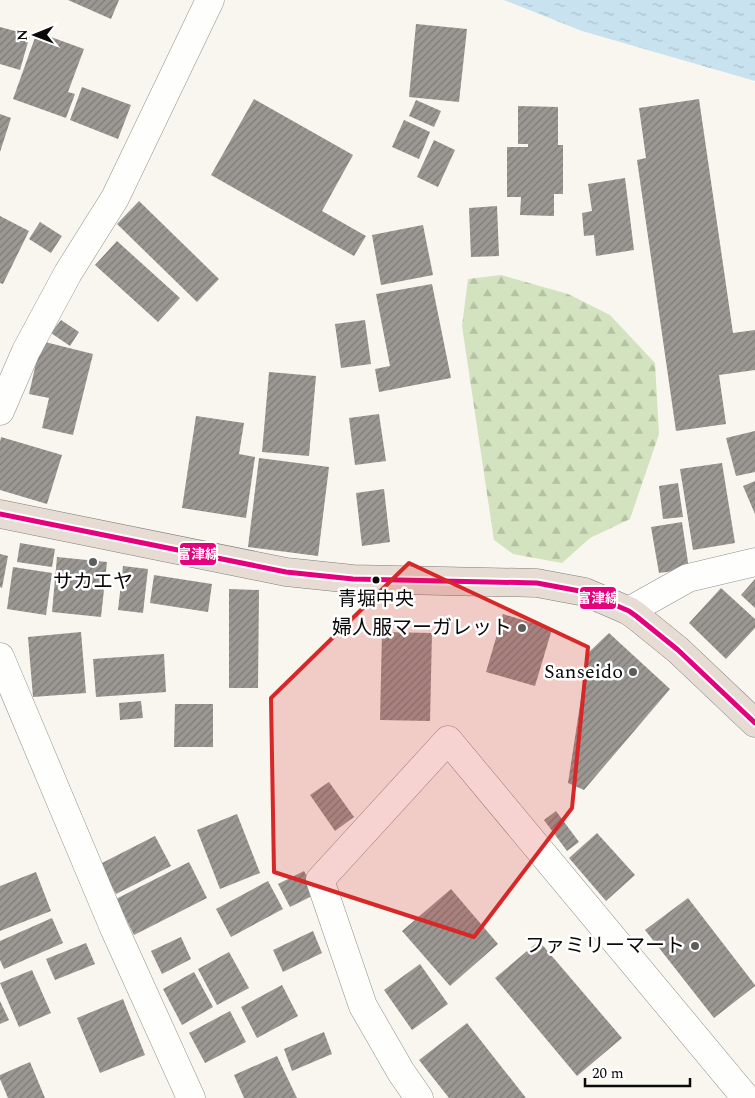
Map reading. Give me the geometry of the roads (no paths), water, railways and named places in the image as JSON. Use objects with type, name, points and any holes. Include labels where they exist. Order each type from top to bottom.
[{"type":"highway","points":[[0,514],[286,572],[353,579],[537,583],[585,592],[629,611],[678,650],[755,723]]},
{"type":"street","points":[[0,411],[26,351],[68,273],[115,198],[210,0]]},
{"type":"street","points":[[629,611],[688,578],[755,562]]},
{"type":"street","points":[[0,657],[114,928],[190,1098]]},
{"type":"street","points":[[419,1098],[401,1072],[364,1006],[320,880],[448,740],[746,1098]]},
{"type":"water","points":[[504,0],[755,0],[755,81],[582,31]]},
{"type":"place","name":"サカエヤ","points":[[93,562]]},
{"type":"place","name":"青堀中央","points":[[376,580]]},
{"type":"place","name":"婦人服マーガレット","points":[[522,628]]},
{"type":"place","name":"Sanseido","points":[[633,672]]},
{"type":"place","name":"ファミリーマート","points":[[695,946]]}]
